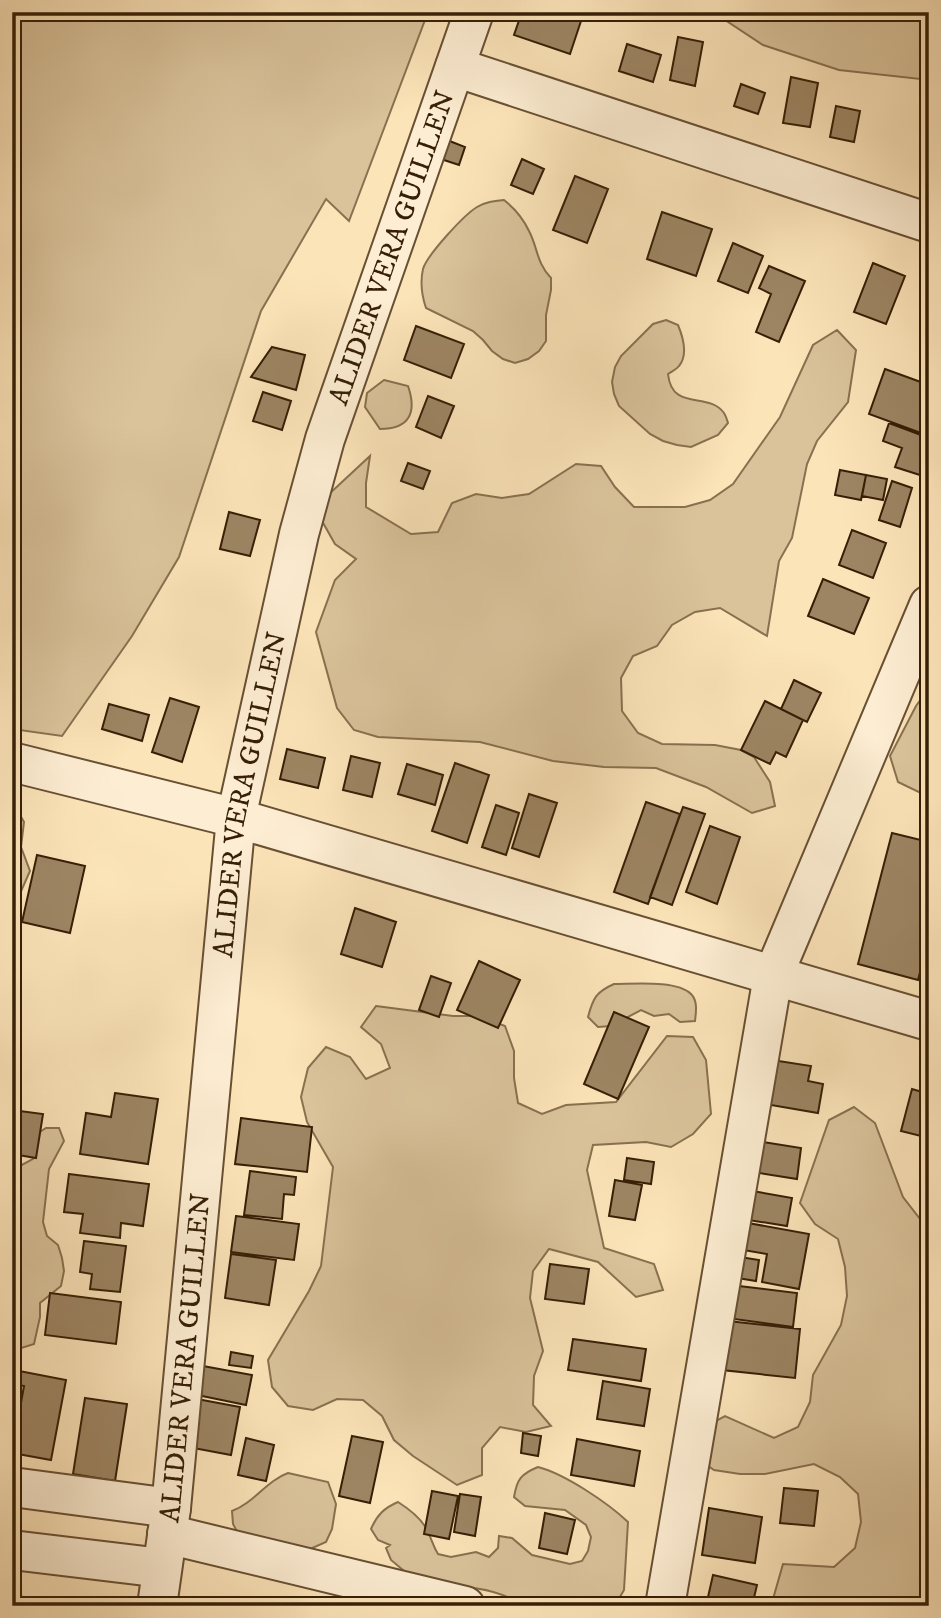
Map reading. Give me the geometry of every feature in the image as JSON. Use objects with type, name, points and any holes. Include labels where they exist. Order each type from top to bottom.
[{"type":"street","name":"ALIDER VERA GUILLEN","points":[[157,1606],[167,1537],[236,818],[299,534],[325,439],[474,12]]},
{"type":"street","points":[[455,67],[929,223]]},
{"type":"street","points":[[665,1606],[773,976],[929,605]]},
{"type":"street","points":[[12,762],[236,818],[929,1020]]},
{"type":"street","points":[[12,1487],[167,1537],[465,1606]]},
{"type":"street","points":[[12,1550],[167,1537]]},
{"type":"shaded area","points":[[12,12],[428,12],[349,221],[326,199],[261,311],[179,557],[132,636],[62,736],[12,729]]},
{"type":"shaded area","points":[[713,12],[929,12],[929,80],[839,70],[763,45]]},
{"type":"shaded area","points":[[504,200],[524,222],[542,266],[551,278],[546,341],[539,351],[528,359],[515,363],[492,351],[473,331],[426,308],[422,289],[423,269],[447,236],[477,207]]},
{"type":"shaded area","points":[[666,320],[678,325],[684,346],[682,362],[668,374],[671,386],[683,397],[717,407],[724,413],[728,423],[718,435],[691,447],[663,441],[650,434],[619,406],[614,394],[612,382],[621,356],[653,324]]},
{"type":"shaded area","points":[[837,330],[856,350],[848,402],[817,441],[807,464],[792,538],[779,561],[767,636],[720,608],[695,612],[672,625],[657,646],[633,656],[621,678],[622,711],[638,733],[662,744],[715,745],[741,750],[754,757],[770,782],[775,806],[752,813],[706,787],[656,768],[604,767],[553,761],[480,742],[378,737],[354,730],[337,708],[316,632],[335,580],[356,559],[335,544],[322,521],[328,495],[370,456],[366,507],[411,534],[438,532],[452,503],[476,494],[502,498],[529,494],[576,464],[601,466],[615,487],[634,507],[685,507],[710,500],[733,484],[780,417],[813,345]]},
{"type":"shaded area","points":[[384,380],[408,386],[412,404],[409,417],[404,422],[398,426],[380,429],[365,407],[367,393]]},
{"type":"shaded area","points":[[929,688],[929,797],[898,782],[890,756],[916,706]]},
{"type":"shaded area","points":[[12,801],[24,822],[21,847],[30,871],[19,896],[12,895]]},
{"type":"shaded area","points":[[614,984],[655,984],[684,990],[695,1000],[695,1021],[680,1022],[669,1014],[654,1016],[641,1010],[611,1026],[598,1027],[588,1017],[592,1005],[599,993]]},
{"type":"shaded area","points":[[376,1006],[453,1016],[479,1016],[505,1026],[514,1051],[518,1103],[542,1114],[566,1105],[616,1102],[667,1036],[693,1037],[706,1060],[711,1114],[693,1134],[671,1147],[646,1142],[593,1145],[587,1170],[604,1248],[654,1264],[663,1290],[636,1297],[598,1262],[549,1249],[533,1271],[530,1298],[543,1351],[534,1376],[533,1405],[551,1426],[526,1432],[500,1427],[482,1448],[482,1475],[457,1485],[394,1440],[382,1416],[363,1400],[337,1399],[313,1410],[288,1406],[272,1387],[268,1360],[321,1266],[333,1167],[307,1122],[301,1097],[308,1068],[326,1047],[350,1057],[366,1079],[390,1068],[381,1044],[361,1027]]},
{"type":"shaded area","points":[[854,1107],[875,1123],[903,1197],[920,1219],[929,1242],[929,1606],[771,1606],[783,1564],[834,1567],[855,1548],[861,1522],[858,1494],[840,1477],[814,1464],[765,1474],[740,1474],[714,1470],[692,1455],[701,1429],[725,1416],[774,1438],[798,1427],[810,1402],[813,1375],[841,1325],[847,1296],[845,1267],[838,1239],[815,1224],[800,1203],[829,1120]]},
{"type":"shaded area","points":[[46,1128],[59,1128],[64,1141],[49,1169],[43,1222],[47,1236],[58,1245],[64,1271],[61,1286],[40,1303],[34,1344],[12,1351],[12,1286],[15,1281],[12,1253],[12,1166],[20,1166],[33,1159],[35,1135]]},
{"type":"shaded area","points":[[538,1467],[586,1490],[628,1522],[624,1590],[617,1602],[611,1606],[524,1606],[488,1590],[422,1586],[391,1560],[386,1548],[390,1545],[378,1540],[371,1529],[381,1512],[398,1502],[423,1523],[438,1554],[451,1557],[476,1552],[489,1557],[498,1548],[499,1536],[512,1538],[532,1555],[570,1564],[582,1561],[588,1551],[591,1537],[586,1525],[565,1510],[525,1506],[514,1497],[521,1478]]},
{"type":"shaded area","points":[[288,1473],[328,1482],[336,1504],[332,1529],[326,1542],[301,1553],[240,1537],[233,1524],[232,1511]]},
{"type":"building","points":[[522,12],[584,12],[570,54],[514,35]]},
{"type":"building","points":[[678,37],[703,42],[695,86],[670,80]]},
{"type":"building","points":[[627,44],[661,55],[653,82],[619,71]]},
{"type":"building","points":[[791,77],[818,83],[810,127],[783,123]]},
{"type":"building","points":[[741,84],[765,93],[758,114],[734,106]]},
{"type":"building","points":[[836,106],[860,111],[854,142],[830,137]]},
{"type":"building","points":[[447,140],[465,147],[459,165],[441,159]]},
{"type":"building","points":[[522,159],[544,169],[533,194],[511,185]]},
{"type":"building","points":[[575,176],[608,189],[587,243],[553,230]]},
{"type":"building","points":[[662,212],[712,229],[696,276],[647,259]]},
{"type":"building","points":[[733,243],[763,256],[748,293],[718,281]]},
{"type":"building","points":[[873,263],[905,276],[886,324],[854,312]]},
{"type":"building","points":[[769,266],[805,281],[779,342],[756,332],[771,294],[759,288]]},
{"type":"building","points":[[416,326],[464,344],[451,378],[404,360]]},
{"type":"building","points":[[272,347],[305,355],[296,390],[251,377]]},
{"type":"building","points":[[885,369],[929,385],[929,436],[869,414]]},
{"type":"building","points":[[263,392],[291,401],[282,430],[253,421]]},
{"type":"building","points":[[428,396],[454,406],[441,438],[416,427]]},
{"type":"building","points":[[889,423],[929,438],[929,462],[923,476],[895,467],[902,448],[883,441]]},
{"type":"building","points":[[408,463],[430,471],[423,489],[401,481]]},
{"type":"building","points":[[840,470],[866,475],[861,500],[835,495]]},
{"type":"building","points":[[866,475],[887,479],[883,500],[862,496]]},
{"type":"building","points":[[892,481],[912,488],[900,527],[879,520]]},
{"type":"building","points":[[229,512],[260,520],[250,556],[220,549]]},
{"type":"building","points":[[852,530],[886,543],[873,578],[839,565]]},
{"type":"building","points":[[823,579],[869,598],[854,634],[808,616]]},
{"type":"building","points":[[794,680],[821,693],[807,722],[781,709]]},
{"type":"building","points":[[170,698],[199,707],[182,762],[152,752]]},
{"type":"building","points":[[765,701],[803,720],[786,757],[776,752],[770,764],[741,750]]},
{"type":"building","points":[[109,704],[149,715],[142,741],[102,729]]},
{"type":"building","points":[[287,749],[325,758],[318,788],[280,779]]},
{"type":"building","points":[[351,756],[380,763],[372,797],[343,790]]},
{"type":"building","points":[[455,763],[489,775],[467,843],[432,831]]},
{"type":"building","points":[[407,764],[443,775],[435,805],[398,794]]},
{"type":"building","points":[[529,794],[557,803],[539,857],[512,848]]},
{"type":"building","points":[[646,802],[680,814],[648,904],[614,892]]},
{"type":"building","points":[[496,805],[519,813],[506,855],[482,847]]},
{"type":"building","points":[[683,807],[705,814],[672,905],[650,897]]},
{"type":"building","points":[[710,826],[740,837],[717,904],[686,892]]},
{"type":"building","points":[[892,833],[929,842],[929,938],[918,980],[858,964]]},
{"type":"building","points":[[37,855],[85,866],[70,933],[22,922]]},
{"type":"building","points":[[12,907],[19,908],[12,948]]},
{"type":"building","points":[[355,908],[396,922],[382,967],[341,954]]},
{"type":"building","points":[[479,961],[520,980],[498,1028],[457,1010]]},
{"type":"building","points":[[431,976],[451,983],[439,1017],[419,1010]]},
{"type":"building","points":[[614,1012],[649,1027],[618,1099],[584,1084]]},
{"type":"building","points":[[772,1060],[811,1066],[808,1081],[823,1084],[818,1113],[765,1104]]},
{"type":"building","points":[[912,1089],[929,1094],[929,1138],[901,1131]]},
{"type":"building","points":[[115,1093],[158,1099],[148,1164],[80,1154],[86,1113],[111,1117]]},
{"type":"building","points":[[12,1110],[43,1114],[36,1158],[12,1154]]},
{"type":"building","points":[[241,1118],[312,1127],[307,1172],[235,1164]]},
{"type":"building","points":[[763,1142],[801,1148],[797,1179],[759,1173]]},
{"type":"building","points":[[627,1158],[654,1162],[651,1184],[624,1180]]},
{"type":"building","points":[[250,1171],[296,1177],[294,1195],[284,1194],[282,1219],[244,1215]]},
{"type":"building","points":[[69,1174],[149,1184],[143,1226],[121,1223],[120,1238],[80,1233],[83,1214],[64,1212]]},
{"type":"building","points":[[615,1180],[642,1185],[635,1220],[609,1216]]},
{"type":"building","points":[[747,1190],[792,1198],[787,1226],[742,1219]]},
{"type":"building","points":[[236,1216],[299,1224],[294,1260],[231,1252]]},
{"type":"building","points":[[748,1223],[809,1234],[799,1289],[762,1282],[767,1254],[743,1250]]},
{"type":"building","points":[[84,1241],[126,1246],[120,1292],[90,1289],[92,1274],[80,1272]]},
{"type":"building","points":[[231,1254],[276,1260],[269,1305],[225,1298]]},
{"type":"building","points":[[740,1257],[759,1260],[756,1281],[737,1278]]},
{"type":"building","points":[[550,1264],[589,1269],[584,1304],[545,1299]]},
{"type":"building","points":[[739,1286],[797,1293],[793,1327],[734,1319]]},
{"type":"building","points":[[50,1293],[121,1302],[116,1344],[45,1335]]},
{"type":"building","points":[[728,1321],[800,1329],[795,1378],[722,1370]]},
{"type":"building","points":[[573,1339],[646,1349],[641,1381],[568,1370]]},
{"type":"building","points":[[231,1352],[253,1356],[251,1368],[229,1365]]},
{"type":"building","points":[[203,1366],[252,1375],[246,1405],[197,1395]]},
{"type":"building","points":[[14,1370],[66,1380],[51,1460],[12,1453],[24,1386],[12,1384]]},
{"type":"building","points":[[603,1381],[650,1389],[644,1426],[597,1419]]},
{"type":"building","points":[[85,1398],[127,1404],[115,1481],[73,1474]]},
{"type":"building","points":[[197,1399],[240,1407],[231,1455],[188,1447]]},
{"type":"building","points":[[523,1433],[541,1436],[538,1456],[521,1453]]},
{"type":"building","points":[[352,1436],[383,1442],[370,1503],[339,1496]]},
{"type":"building","points":[[246,1438],[274,1445],[266,1481],[238,1475]]},
{"type":"building","points":[[577,1439],[640,1451],[634,1486],[571,1475]]},
{"type":"building","points":[[784,1488],[818,1491],[814,1526],[780,1523]]},
{"type":"building","points":[[432,1491],[458,1496],[449,1539],[424,1534]]},
{"type":"building","points":[[460,1494],[481,1497],[475,1536],[454,1532]]},
{"type":"building","points":[[709,1508],[762,1517],[755,1563],[702,1555]]},
{"type":"building","points":[[545,1513],[575,1520],[567,1554],[539,1548]]},
{"type":"building","points":[[713,1575],[757,1585],[752,1606],[706,1606]]},
{"type":"building","points":[[12,1595],[35,1599],[34,1606],[12,1606]]}]
